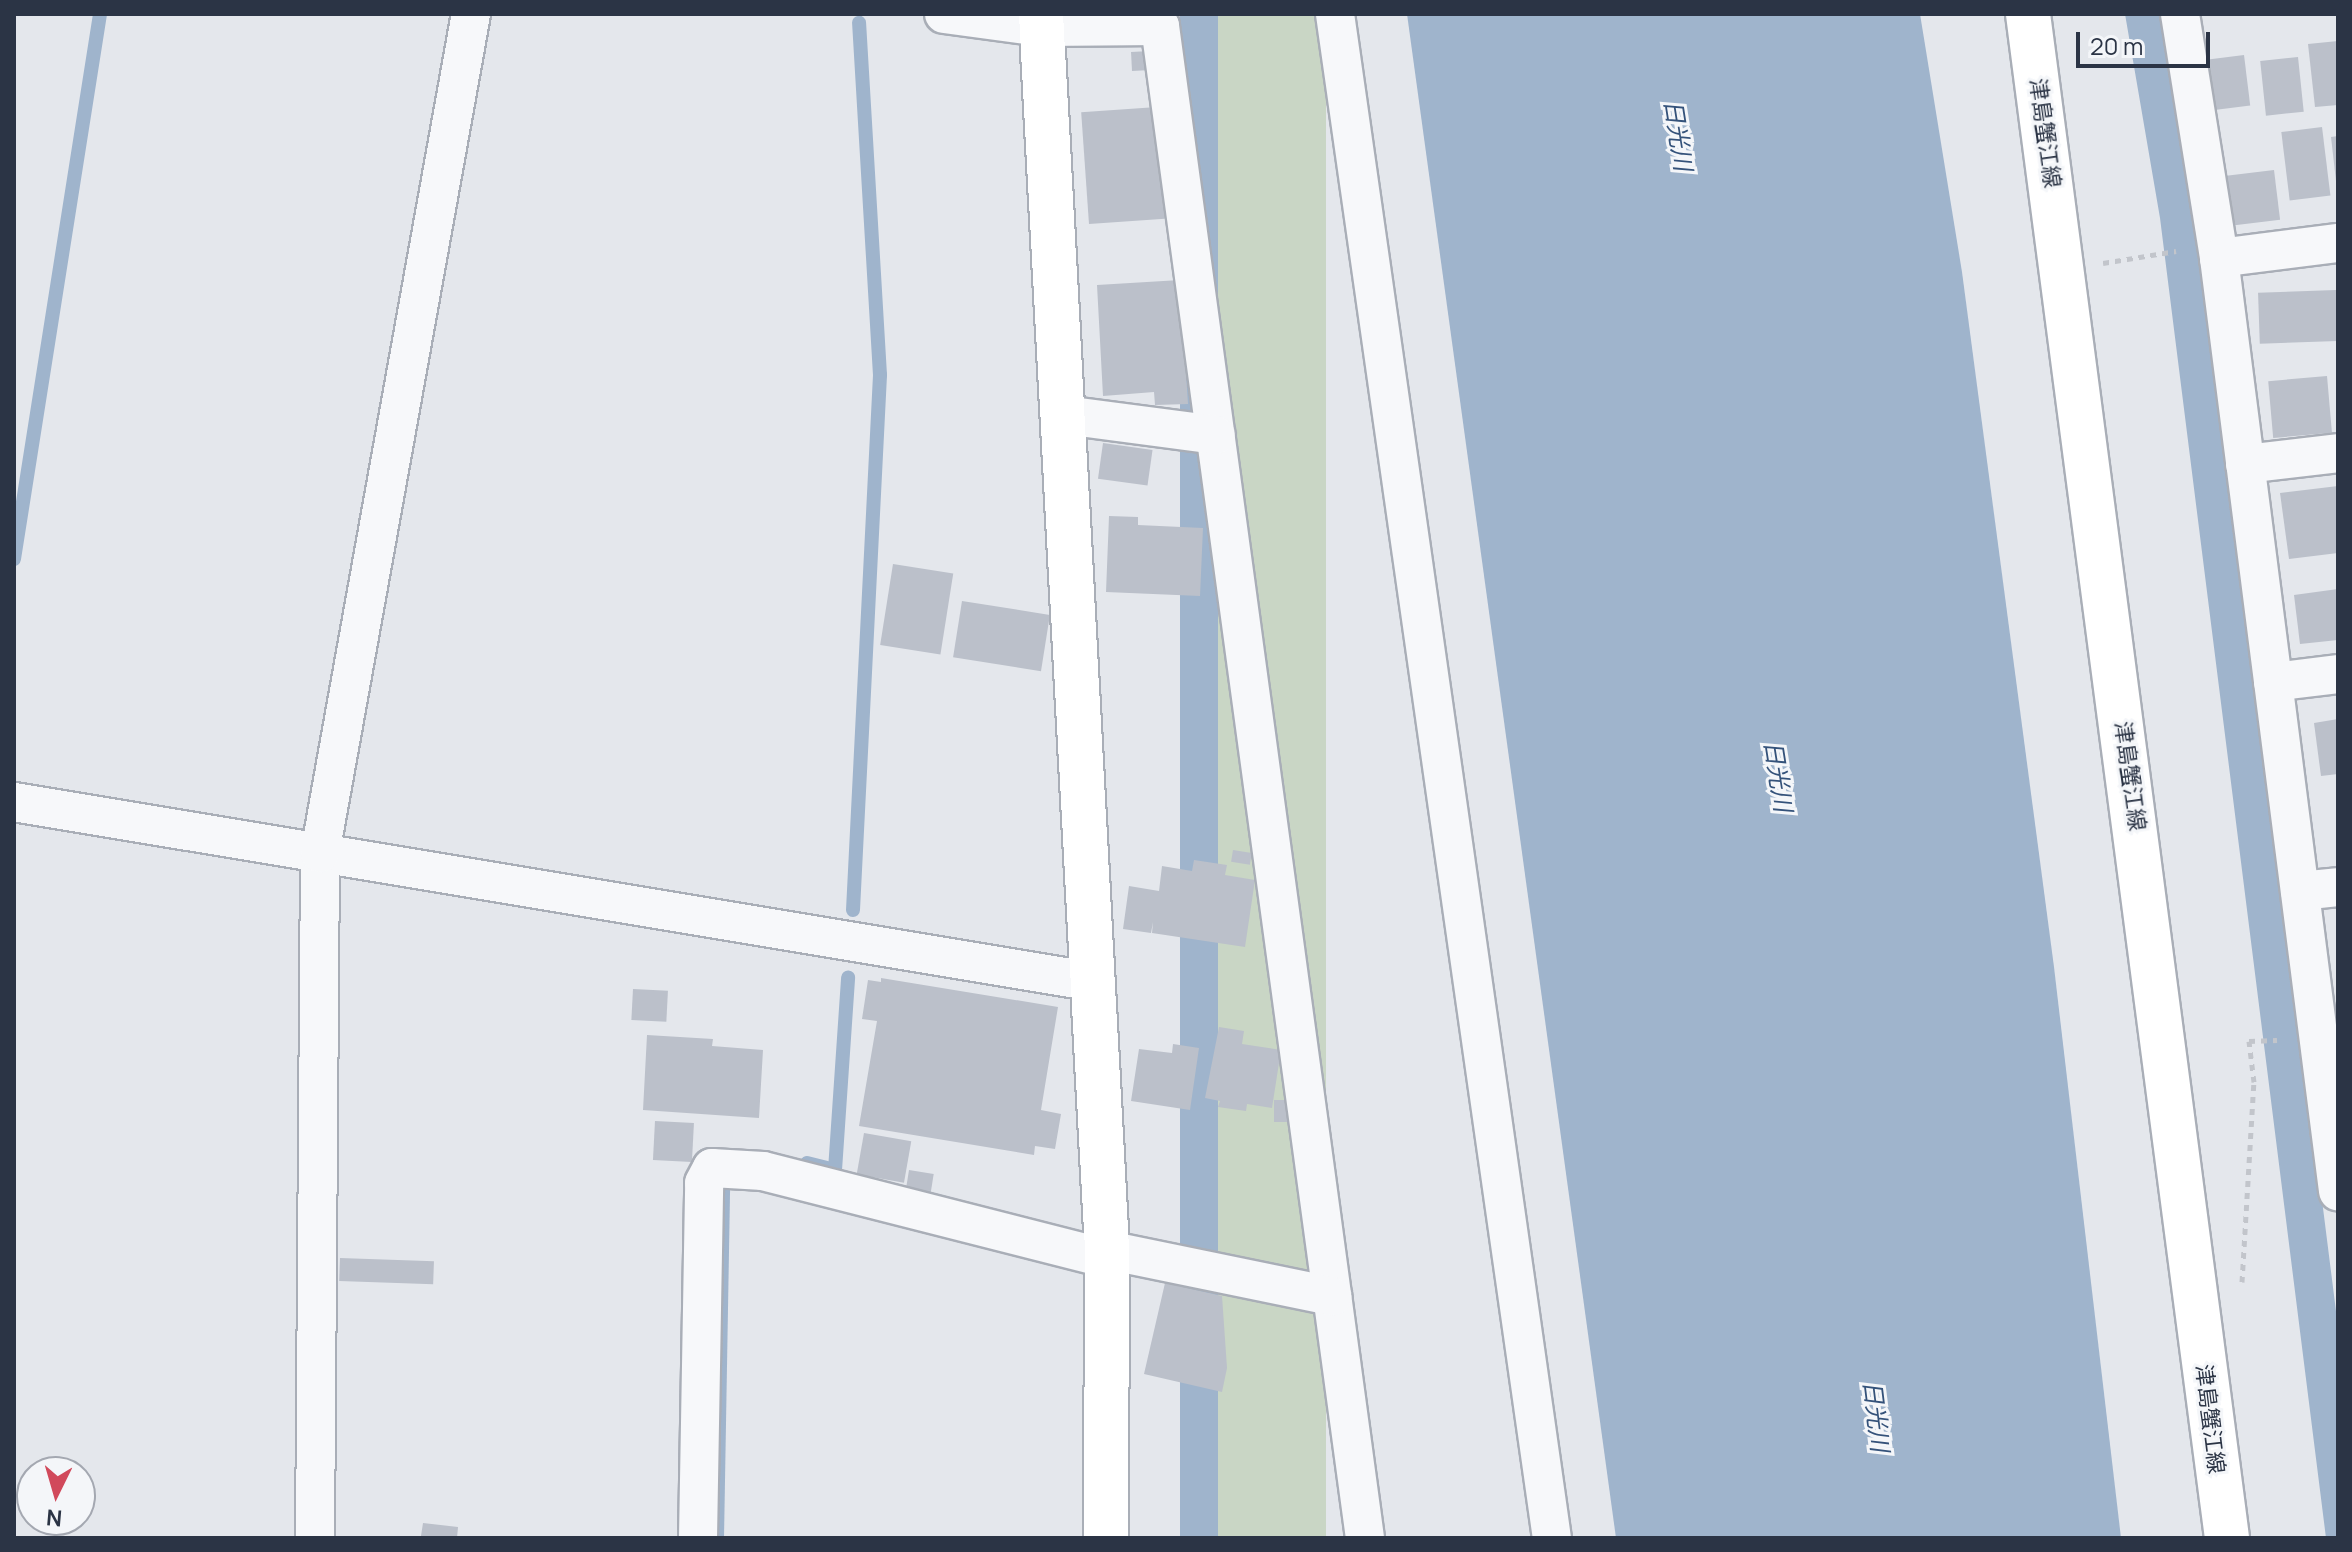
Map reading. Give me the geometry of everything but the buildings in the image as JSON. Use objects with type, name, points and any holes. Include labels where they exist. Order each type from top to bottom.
[{"type":"main road","name":"津島蟹江線","points":[[2028,14],[2227,1538]]},
{"type":"main road","points":[[1042,20],[1107,1254],[1106,1538]]},
{"type":"street","points":[[315,1538],[320,853],[471,14]]},
{"type":"street","points":[[944,14],[1160,26],[1365,1538]]},
{"type":"street","points":[[1335,14],[1552,1538]]},
{"type":"street","points":[[2180,14],[2204,254],[2245,464],[2300,891],[2328,1025],[2338,1191]]},
{"type":"street","points":[[2204,254],[2338,243]]},
{"type":"street","points":[[1064,415],[1216,435]]},
{"type":"street","points":[[2245,464],[2338,453]]},
{"type":"street","points":[[2273,682],[2338,674]]},
{"type":"street","points":[[14,802],[1094,982]]},
{"type":"street","points":[[2300,891],[2338,887]]},
{"type":"street","points":[[698,1538],[704,1183],[712,1168],[763,1171],[1107,1254],[1332,1296]]},
{"type":"path","points":[[2128,257],[2204,254]]},
{"type":"path","points":[[2241,1290],[2254,1082],[2249,1041]]},
{"type":"green space","points":[[1218,14],[1326,14],[1326,1538],[1218,1538]]},
{"type":"water","points":[[1180,14],[1218,14],[1218,1538],[1180,1538]]},
{"type":"water","name":"日光川","points":[[1407,14],[1920,14],[1962,272],[2054,967],[2121,1538],[1616,1538]]},
{"type":"water","points":[[2125,14],[2163,14],[2197,208],[2338,1327],[2338,1538],[2326,1538],[2160,218]]},
{"type":"waterway","points":[[14,559],[100,14]]},
{"type":"waterway","points":[[853,910],[880,375],[859,23]]},
{"type":"waterway","points":[[807,1163],[835,1170],[848,977]]},
{"type":"waterway","points":[[717,1538],[723,1179]]}]
